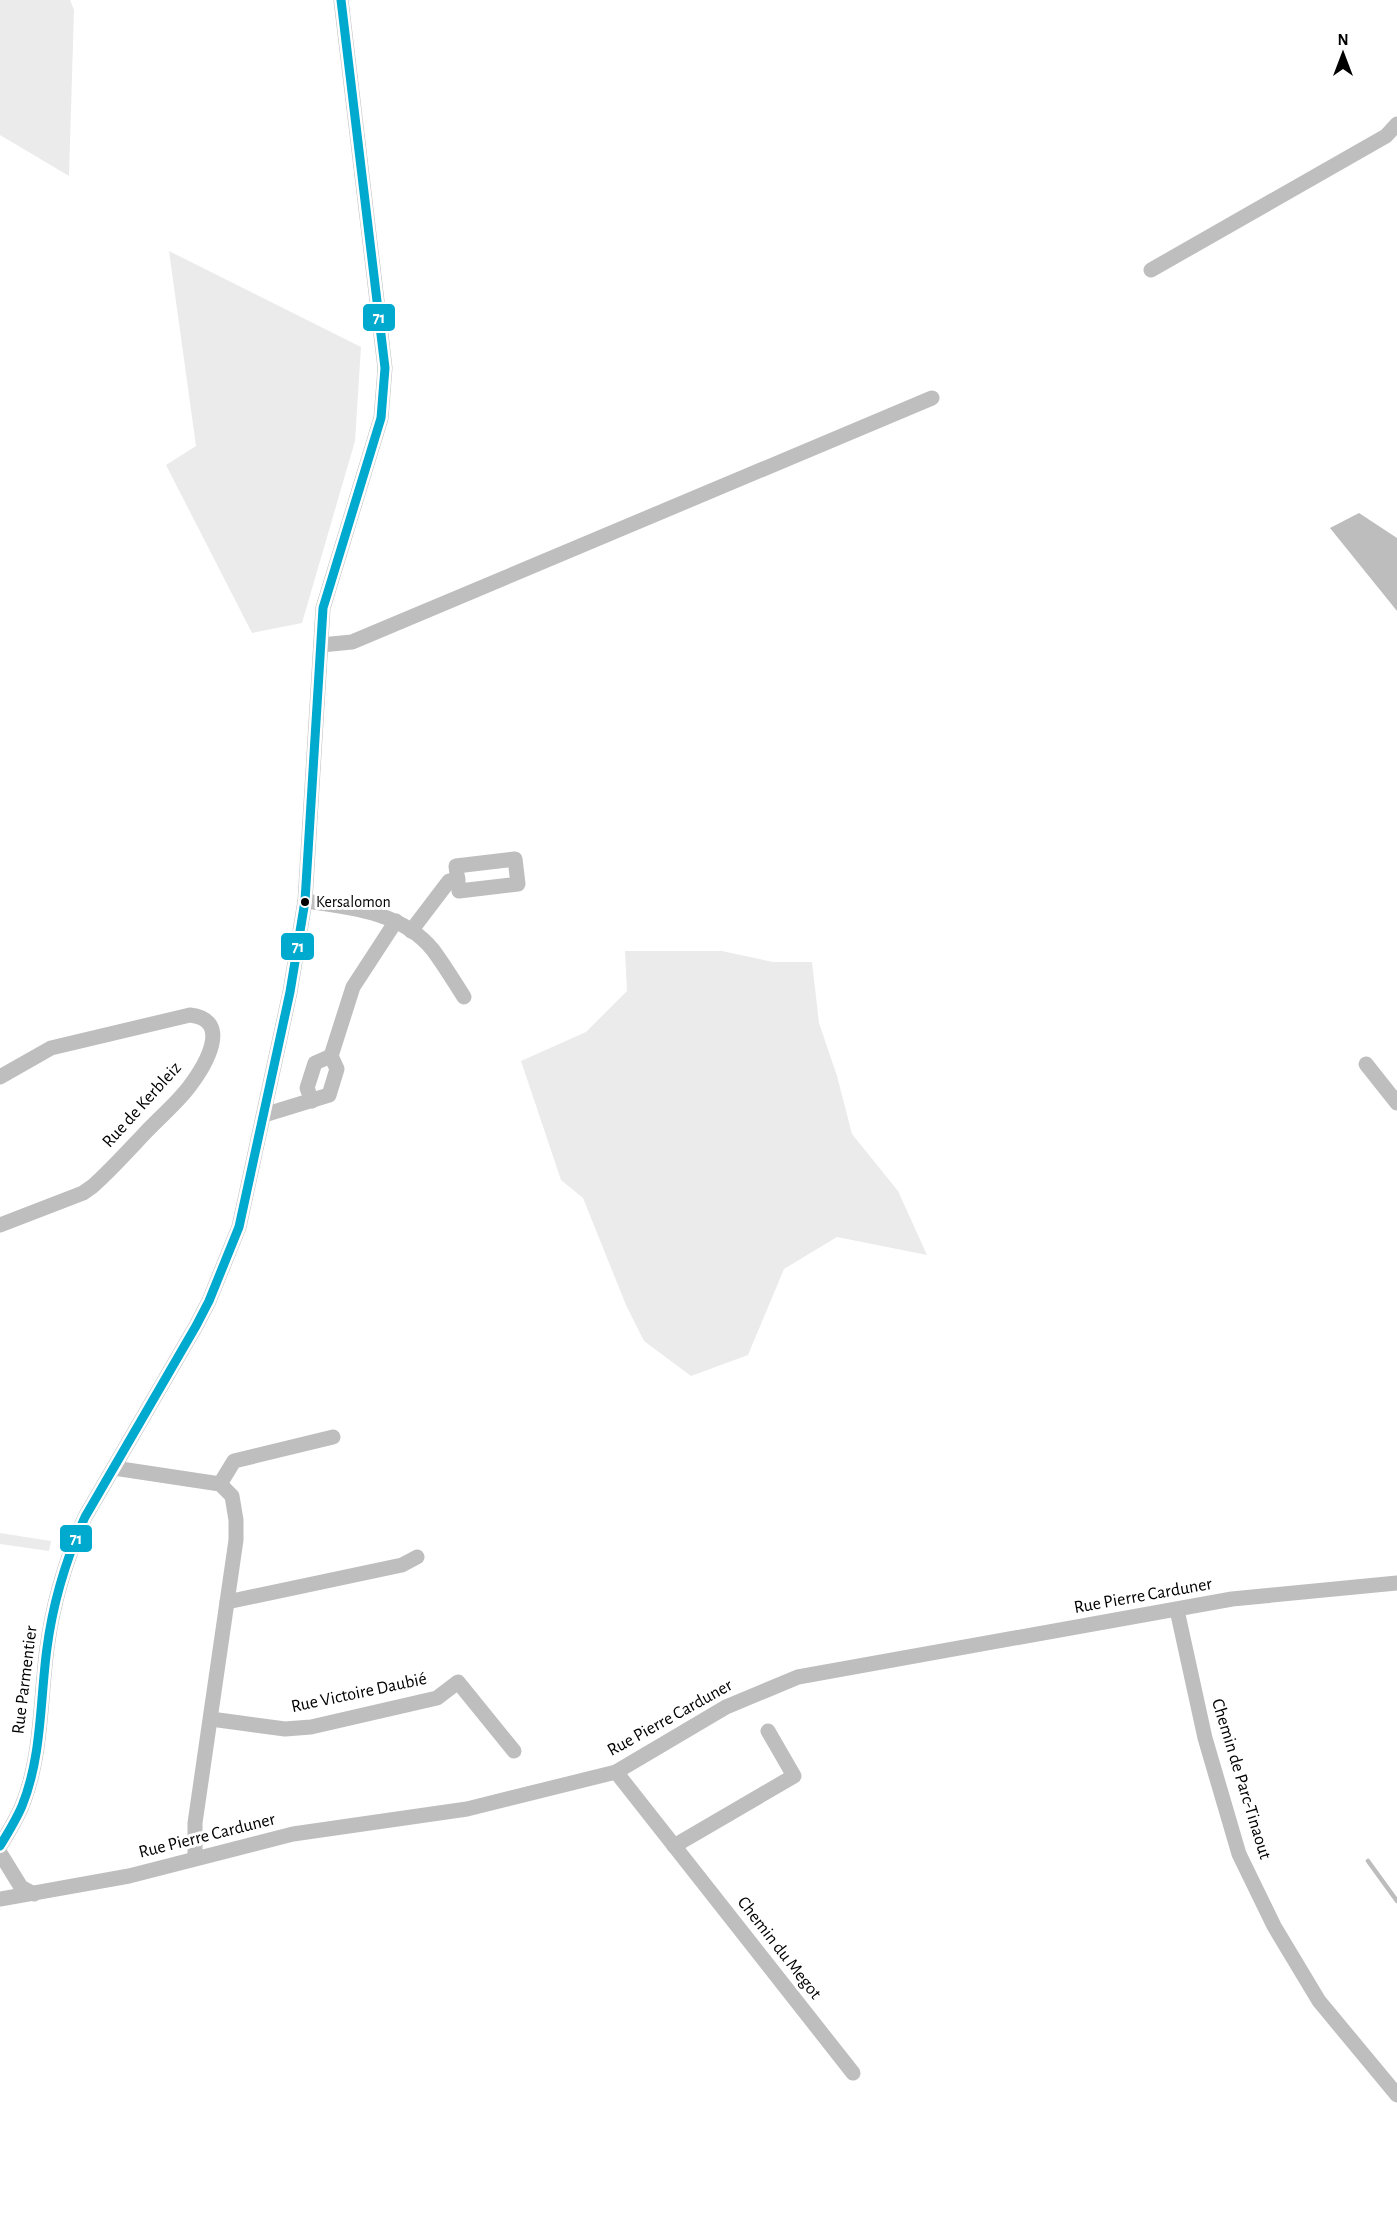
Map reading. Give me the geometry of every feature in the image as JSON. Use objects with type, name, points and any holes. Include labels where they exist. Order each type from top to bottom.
[{"type":"street","name":"Rue Parmentier","points":[[0,1846],[18,1815],[31,1779],[51,1625],[70,1549],[85,1517],[196,1326],[220,1276],[239,1227],[290,992],[305,901],[322,608],[381,418],[385,368],[341,0]]},
{"type":"street","points":[[1151,270],[1386,136],[1397,124]]},
{"type":"street","points":[[321,645],[352,642],[932,398]]},
{"type":"street","points":[[411,931],[449,882],[458,879]]},
{"type":"street","points":[[305,901],[357,909],[396,921],[431,948],[464,997]]},
{"type":"street","points":[[264,1116],[328,1095],[337,1069],[331,1056],[353,987],[396,921]]},
{"type":"street","name":"Rue de Kerbleiz","points":[[0,1077],[51,1048],[190,1015],[209,1021],[214,1032],[208,1057],[189,1087],[93,1186],[83,1193],[0,1225]]},
{"type":"street","points":[[312,1101],[307,1088],[315,1063],[331,1056]]},
{"type":"street","points":[[1366,1064],[1397,1103]]},
{"type":"street","points":[[220,1484],[234,1461],[333,1437]]},
{"type":"street","points":[[114,1468],[220,1484],[232,1496],[236,1540],[195,1823],[195,1858]]},
{"type":"street","points":[[227,1602],[402,1565],[417,1557]]},
{"type":"street","name":"Rue Pierre Carduner","points":[[0,1899],[129,1876],[293,1834],[467,1809],[616,1772],[726,1707],[798,1677],[1232,1599],[1397,1583]]},
{"type":"street","name":"Chemin de Parc-Tinaout","points":[[1177,1610],[1205,1738],[1239,1854],[1274,1926],[1319,2001],[1397,2095]]},
{"type":"street","name":"Rue Victoire Daubié","points":[[211,1719],[285,1729],[311,1727],[437,1698],[458,1682],[514,1750]]},
{"type":"street","points":[[674,1846],[794,1776],[768,1731]]},
{"type":"street","name":"Chemin du Megot","points":[[616,1772],[854,2073]]},
{"type":"street","points":[[0,1853],[21,1887],[34,1894]]},
{"type":"shaded area","points":[[0,0],[70,0],[74,10],[69,176],[0,135]]},
{"type":"shaded area","points":[[169,251],[361,347],[355,441],[302,623],[252,633],[166,465],[196,446]]},
{"type":"shaded area","points":[[1359,513],[1397,538],[1397,611],[1330,528]]},
{"type":"shaded area","points":[[625,951],[722,951],[773,962],[812,962],[819,1023],[837,1076],[852,1134],[898,1191],[927,1255],[837,1237],[784,1269],[748,1355],[691,1376],[644,1341],[626,1305],[583,1198],[561,1180],[521,1061],[586,1032],[627,991]]},
{"type":"shaded area","points":[[0,1533],[51,1541],[49,1551],[0,1544]]},
{"type":"waterway","points":[[1368,1861],[1397,1901]]},
{"type":"transit line","name":"71","points":[[0,1846],[15,1821],[29,1787],[37,1748],[50,1631],[66,1565],[85,1517],[209,1301],[239,1227],[290,992],[305,901],[323,608],[381,418],[385,368],[341,0]]},
{"type":"place","name":"Kersalomon","points":[[305,902]]}]
